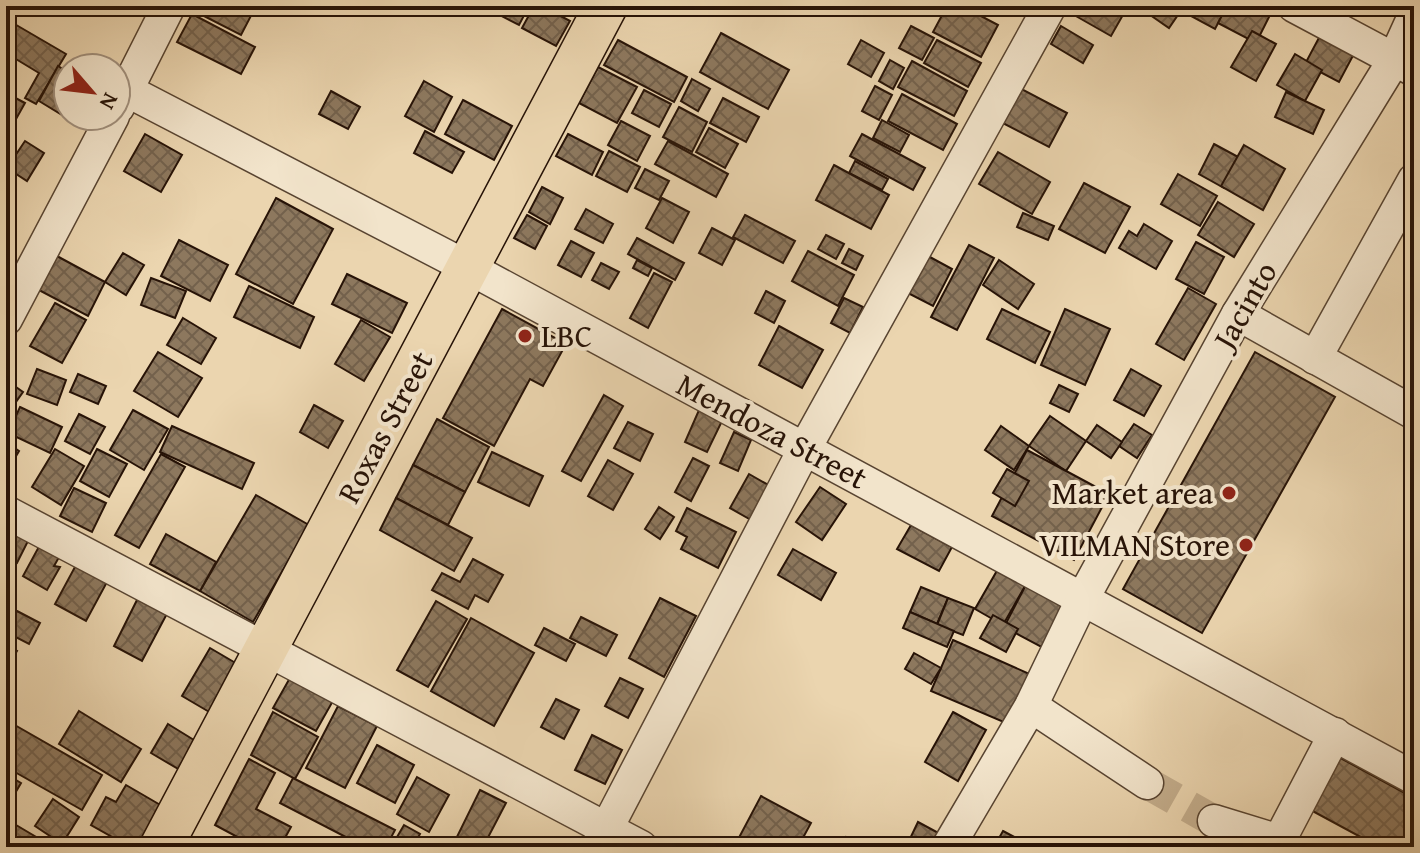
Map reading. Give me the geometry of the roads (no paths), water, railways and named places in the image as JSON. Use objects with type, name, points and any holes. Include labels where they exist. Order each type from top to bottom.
[{"type":"main road","name":"Roxas Street","points":[[161,847],[606,6]]},
{"type":"street","points":[[132,78],[169,6]]},
{"type":"street","points":[[602,838],[805,448],[1050,6]]},
{"type":"street","points":[[1294,6],[1404,65]]},
{"type":"street","name":"Jacinto","points":[[948,847],[1031,706],[1083,598],[1238,314],[1404,65],[1414,16]]},
{"type":"street","name":"Mendoza Street","points":[[132,112],[469,268],[1414,778]]},
{"type":"street","points":[[6,319],[104,132]]},
{"type":"street","points":[[1315,358],[1414,180]]},
{"type":"street","points":[[1238,314],[1414,413]]},
{"type":"street","points":[[6,512],[267,649],[602,838],[641,847]]},
{"type":"street","points":[[1031,706],[1147,783]]},
{"type":"street","points":[[1214,821],[1284,844],[1335,734]]},
{"type":"tunnel","points":[[1147,783],[1214,821]]},
{"type":"place","name":"LBC","points":[[525,336]]},
{"type":"place","name":"Market area","points":[[1229,493]]},
{"type":"place","name":"VILMAN Store","points":[[1246,545]]}]
